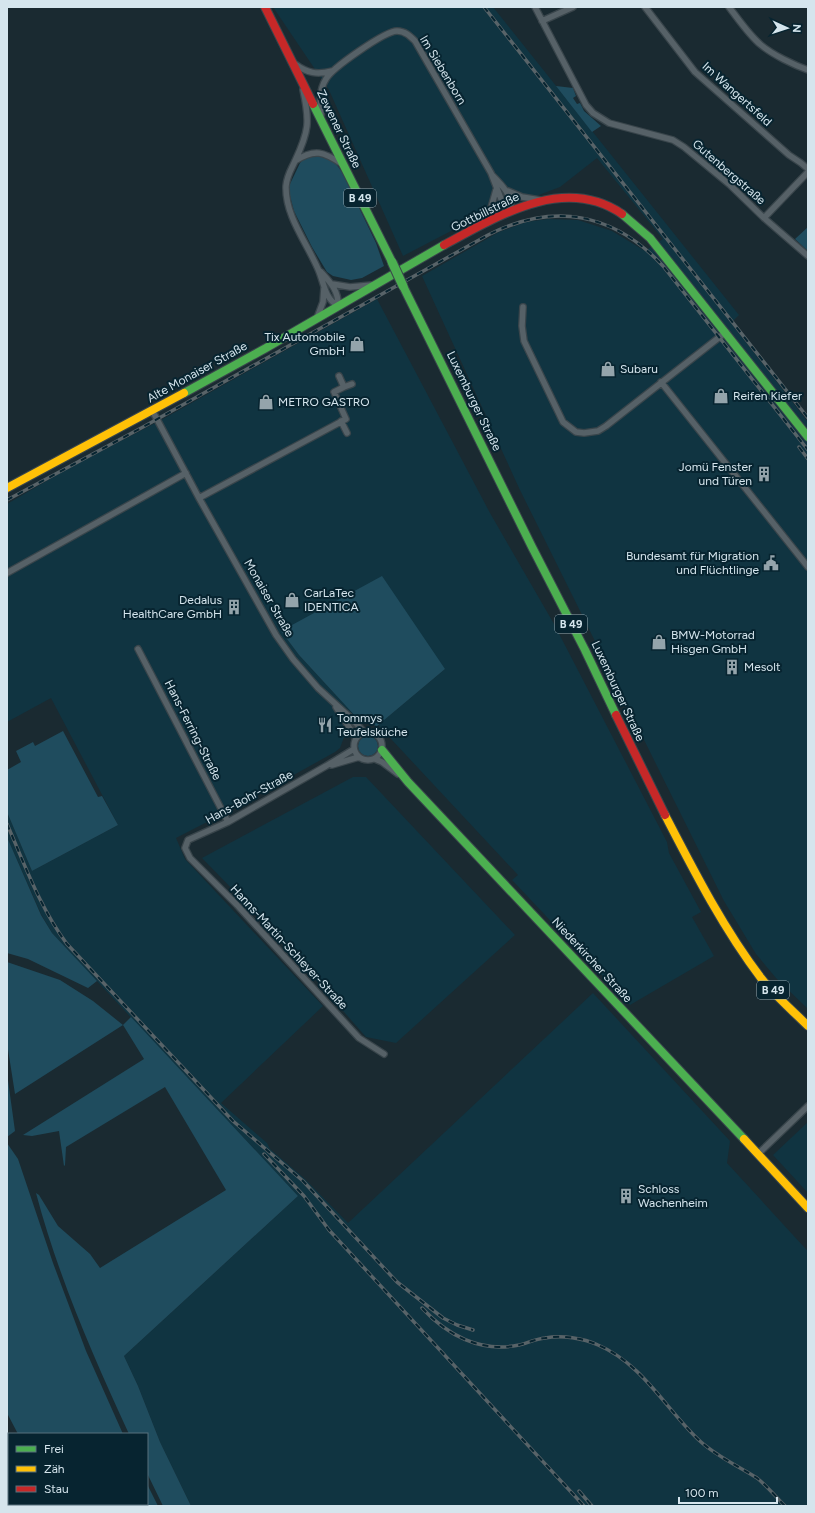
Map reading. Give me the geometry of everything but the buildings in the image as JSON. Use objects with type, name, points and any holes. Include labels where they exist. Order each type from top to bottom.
[{"type":"street","name":"Zewener Straße","points":[[265,7],[392,262]]},
{"type":"street","name":"Gutenbergstraße","points":[[535,7],[586,105],[593,113],[601,120],[609,123],[673,140],[684,147],[730,185],[764,218],[808,256]]},
{"type":"street","points":[[542,21],[573,7]]},
{"type":"street","name":"Im Wangertsfeld","points":[[645,7],[695,72],[808,170],[764,218]]},
{"type":"street","points":[[729,7],[748,32],[762,46],[808,70]]},
{"type":"street","name":"Im Siebenborn","points":[[321,119],[321,90],[332,71],[383,35],[395,31],[401,31],[415,41],[491,173],[503,204],[511,211]]},
{"type":"street","points":[[292,61],[302,69],[314,73],[332,71]]},
{"type":"street","points":[[300,78],[308,122],[304,138],[287,178],[286,187],[288,203],[295,222],[319,270],[331,301],[338,306]]},
{"type":"street","points":[[295,161],[306,154],[316,152],[327,155],[343,164]]},
{"type":"street","name":"Im Siebenborn","points":[[491,173],[507,191],[522,197],[543,201]]},
{"type":"street","points":[[472,231],[492,208],[496,187]]},
{"type":"street","points":[[507,191],[510,199],[511,211]]},
{"type":"street","name":"Gottbillstraße","points":[[396,273],[511,211],[543,201],[561,198],[582,199],[605,205],[622,213],[650,238],[808,437]]},
{"type":"street","name":"Luxemburger Straße","points":[[392,262],[525,533],[585,650],[650,787],[678,840],[723,921],[746,957],[762,979],[808,1026]]},
{"type":"street","points":[[319,270],[332,284],[337,294],[338,306]]},
{"type":"street","name":"Alte Monaiser Straße","points":[[7,488],[152,410],[396,273]]},
{"type":"street","points":[[332,284],[355,287],[377,284]]},
{"type":"street","points":[[317,318],[323,302],[324,286]]},
{"type":"street","points":[[523,307],[522,326],[524,341],[563,422],[576,432],[584,433],[598,431],[726,332]]},
{"type":"street","points":[[339,376],[344,387]]},
{"type":"street","points":[[661,382],[808,567]]},
{"type":"street","points":[[199,498],[346,419],[334,392],[352,384]]},
{"type":"street","name":"Monaiser Straße","points":[[152,410],[199,498],[276,635],[293,660],[318,688],[364,732]]},
{"type":"street","points":[[342,421],[347,433]]},
{"type":"street","points":[[7,573],[186,472]]},
{"type":"street","name":"Hans-Ferring-Straße","points":[[138,649],[228,822]]},
{"type":"street","name":"Monaiser Straße","points":[[332,700],[356,738]]},
{"type":"street","points":[[364,732],[371,732],[377,735],[381,739],[383,745],[379,756],[368,761],[359,757],[354,749],[356,738],[364,732]]},
{"type":"street","name":"Hans-Bohr-Straße","points":[[186,848],[188,840],[228,822],[354,749]]},
{"type":"street","name":"Niederkircher Straße","points":[[382,750],[408,782],[510,888],[546,929],[808,1208]]},
{"type":"street","name":"Hans-Bohr-Straße","points":[[326,766],[359,757]]},
{"type":"street","name":"Niederkircher Straße","points":[[375,759],[408,782]]},
{"type":"street","name":"Hanns-Martin-Schleyer-Straße","points":[[186,848],[190,858],[237,905],[359,1038],[384,1054]]},
{"type":"street","points":[[758,1154],[808,1106]]},
{"type":"shaded area","points":[[273,7],[493,7],[739,315],[731,323],[808,422],[808,1009],[776,978],[756,954],[724,901],[519,488],[422,276],[499,232],[526,222],[548,219],[578,220],[612,231],[645,251],[663,239],[597,158],[560,187],[523,201],[499,206],[403,256],[329,90]]},
{"type":"shaded area","points":[[556,86],[573,88],[576,96],[573,98],[577,104],[580,103],[584,111],[601,126],[592,132]]},
{"type":"shaded area","points":[[312,155],[327,157],[333,161],[342,172],[376,243],[384,266],[362,278],[351,280],[333,276],[327,272],[312,247],[294,211],[290,196],[290,184],[300,163],[306,157]]},
{"type":"shaded area","points":[[808,227],[808,251],[795,239]]},
{"type":"shaded area","points":[[377,299],[490,513],[554,624],[667,842],[669,853],[701,912],[692,917],[714,956],[630,1005],[512,880],[518,875],[378,725],[445,669],[281,631],[299,655],[357,718],[346,732],[340,748],[335,752],[238,806],[176,838],[185,859],[323,1006],[221,1103],[267,1143],[270,1149],[305,1179],[348,1223],[593,993],[730,1141],[727,1163],[804,1247],[807,1250],[808,1249],[808,1506],[191,1506],[160,1442],[138,1386],[124,1356],[298,1196],[52,933],[41,914],[7,837],[7,812],[32,871],[118,825],[51,698],[7,722],[7,504],[67,469],[163,419]]},
{"type":"shaded area","points":[[382,576],[445,669],[377,726],[362,722],[357,718],[299,655],[281,631]]},
{"type":"shaded area","points":[[63,731],[98,797],[102,796],[118,825],[32,871],[7,812],[7,770],[21,762],[16,751],[33,742],[35,746]]},
{"type":"shaded area","points":[[368,736],[375,739],[378,746],[375,753],[368,756],[361,753],[358,746],[361,739]]},
{"type":"shaded area","points":[[353,777],[366,777],[515,935],[396,1043],[366,1037],[272,930],[202,858]]},
{"type":"shaded area","points":[[7,837],[41,915],[52,933],[97,981],[88,988],[28,959],[7,953]]},
{"type":"shaded area","points":[[7,962],[60,980],[93,1001],[123,1025],[15,1094],[7,1043]]},
{"type":"shaded area","points":[[131,1017],[298,1196],[124,1356],[138,1386],[160,1442],[191,1506],[163,1506],[148,1475],[148,1433],[129,1433],[77,1315],[55,1255],[36,1193],[39,1195],[58,1226],[90,1254],[100,1268],[226,1190],[165,1087],[66,1147],[64,1166],[59,1131],[32,1136],[23,1135],[144,1059],[123,1025]]},
{"type":"shaded area","points":[[7,1073],[15,1131],[7,1137]]},
{"type":"shaded area","points":[[808,1122],[808,1193],[773,1155]]},
{"type":"shaded area","points":[[7,1143],[18,1159],[53,1263],[86,1351],[123,1433],[17,1433],[7,1413]]},
{"type":"shaded area","points":[[148,1486],[158,1506],[56,1506],[148,1505]]},
{"type":"railway","points":[[484,7],[808,418]]},
{"type":"railway","points":[[7,500],[143,427],[488,235],[512,225],[536,218],[559,216],[581,218],[603,224],[624,234],[644,248],[663,266],[808,450]]},
{"type":"railway","points":[[799,447],[808,459]]},
{"type":"railway","points":[[7,824],[41,901],[57,930],[67,944],[233,1121],[303,1181],[397,1282],[443,1318],[457,1325],[473,1330]]},
{"type":"railway","points":[[264,1154],[304,1196],[329,1230],[584,1506]]},
{"type":"railway","points":[[422,1308],[432,1318],[453,1334],[478,1344],[505,1347],[552,1337],[565,1337],[592,1343],[614,1353],[654,1389],[701,1442],[721,1457],[757,1478],[785,1506]]},
{"type":"railway","points":[[579,1491],[592,1506]]},
{"type":"traffic: fast","points":[[313,104],[392,262]]},
{"type":"traffic: fast","points":[[622,214],[650,238],[808,437]]},
{"type":"traffic: fast","points":[[184,393],[266,348],[444,245]]},
{"type":"traffic: fast","points":[[392,262],[403,286]]},
{"type":"traffic: fast","points":[[403,286],[616,715]]},
{"type":"traffic: fast","points":[[382,750],[408,782],[744,1139]]},
{"type":"traffic: slow","points":[[7,488],[184,393]]},
{"type":"traffic: slow","points":[[665,815],[710,899],[747,959],[772,991],[808,1026]]},
{"type":"traffic: slow","points":[[744,1139],[808,1208]]},
{"type":"traffic: jam","points":[[265,7],[313,104]]},
{"type":"traffic: jam","points":[[444,245],[508,212],[531,204],[554,199],[577,198],[600,203],[622,214]]},
{"type":"traffic: jam","points":[[616,715],[665,815]]},
{"type":"place","name":"Tix Automobile GmbH","points":[[357,344]]},
{"type":"place","name":"Subaru","points":[[608,369]]},
{"type":"place","name":"Reifen Kiefer","points":[[721,396]]},
{"type":"place","name":"METRO GASTRO","points":[[266,402]]},
{"type":"place","name":"Jomü Fenster und Türen","points":[[764,474]]},
{"type":"place","name":"Bundesamt für Migration und Flüchtlinge","points":[[771,563]]},
{"type":"place","name":"CarLaTec IDENTICA","points":[[292,600]]},
{"type":"place","name":"Dedalus HealthCare GmbH","points":[[234,607]]},
{"type":"place","name":"BMW-Motorrad Hisgen GmbH","points":[[659,642]]},
{"type":"place","name":"Mesolt","points":[[732,667]]},
{"type":"place","name":"Tommys Teufelsküche","points":[[325,725]]},
{"type":"place","name":"Schloss Wachenheim","points":[[626,1196]]}]
